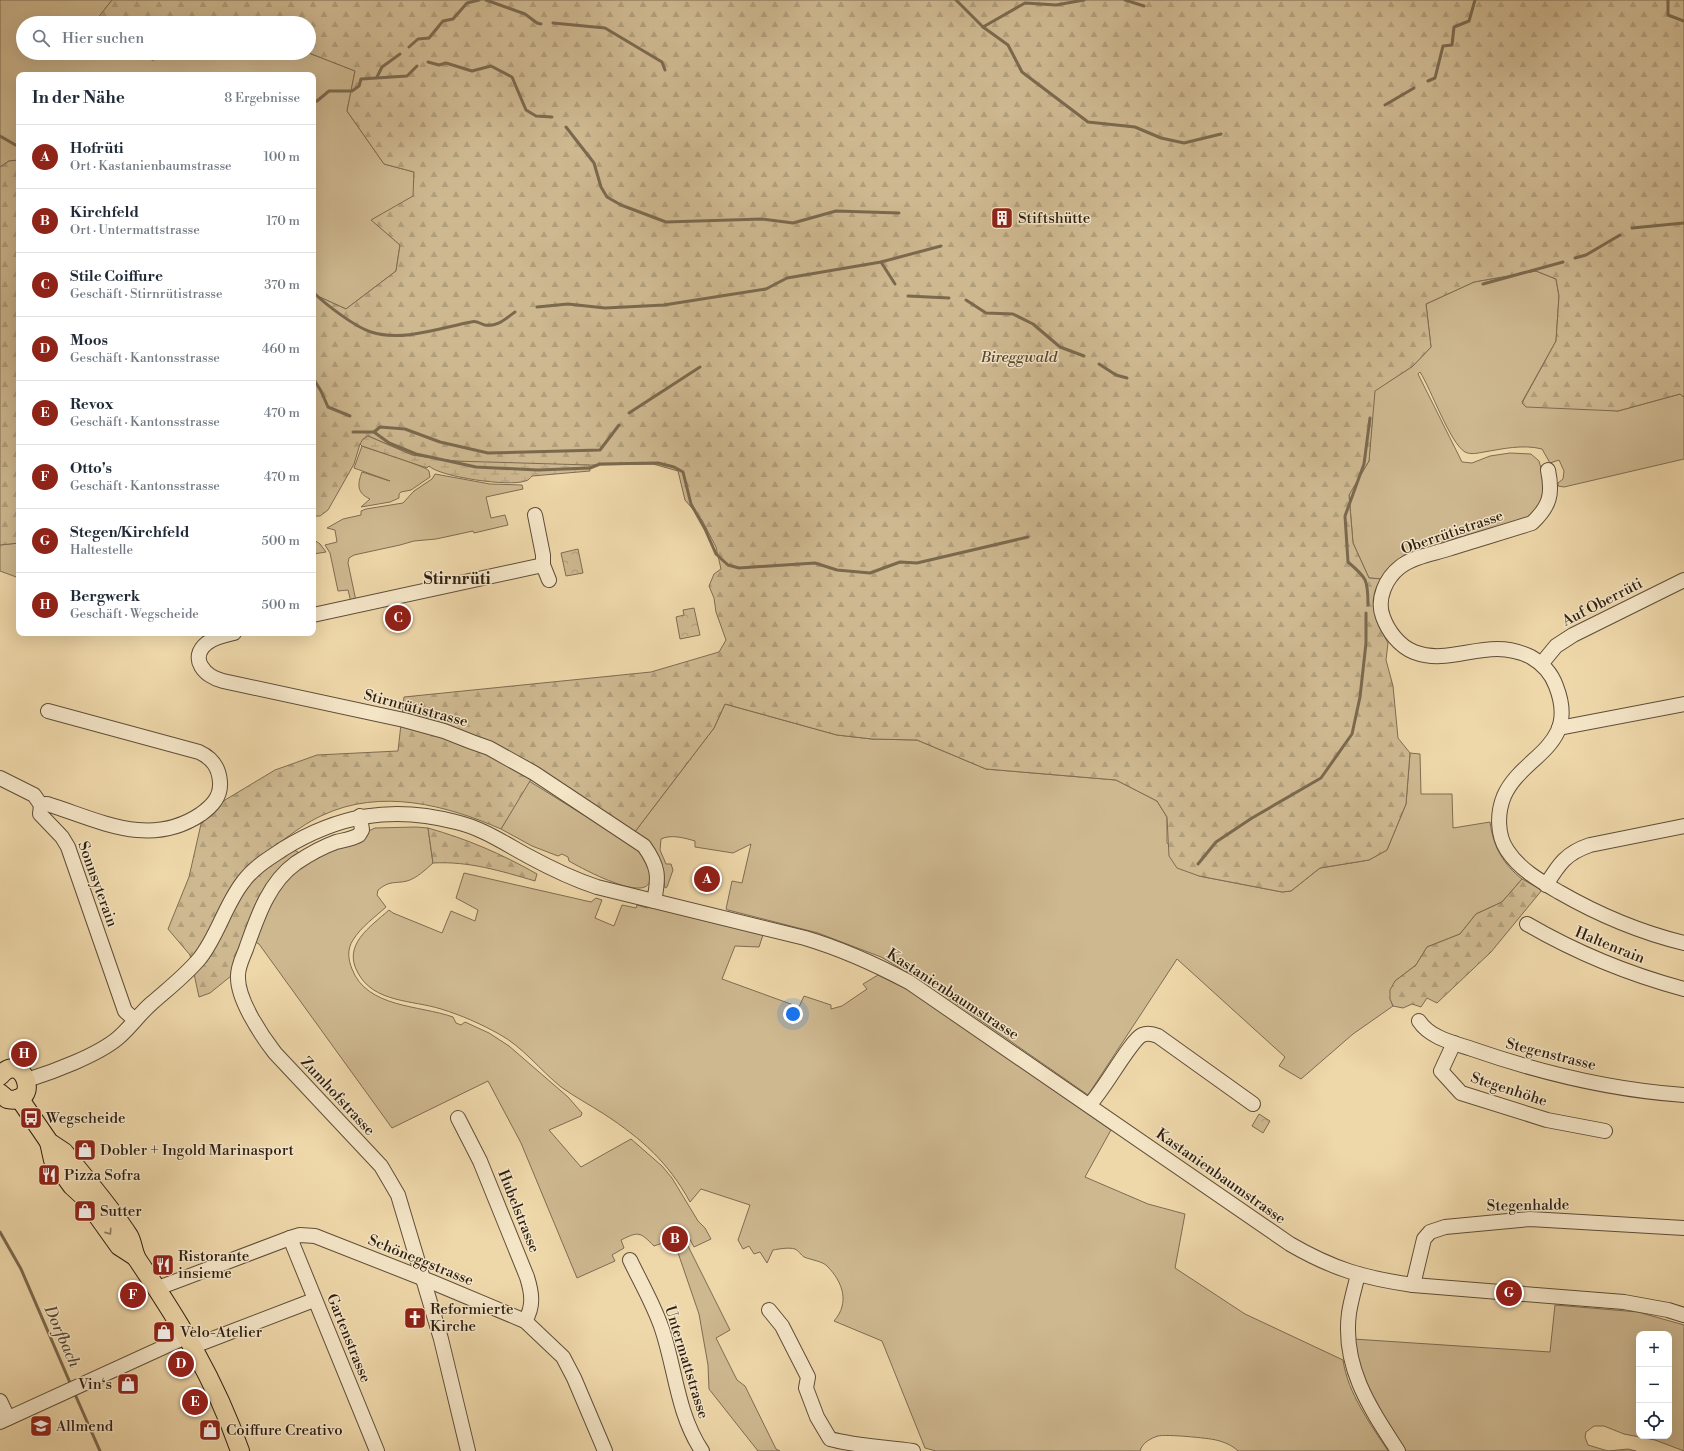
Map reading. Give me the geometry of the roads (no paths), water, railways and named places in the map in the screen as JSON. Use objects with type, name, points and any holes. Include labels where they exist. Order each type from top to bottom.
[{"type":"main road","points":[[0,1093],[7,1099],[19,1098],[25,1093],[27,1080],[23,1074],[17,1070],[9,1070],[1,1073]]},
{"type":"main road","points":[[19,1098],[49,1142],[53,1160],[72,1186],[84,1196],[119,1246],[136,1257],[158,1288],[191,1341],[213,1384],[240,1451]]},
{"type":"street","name":"Oberrütistrasse","points":[[1548,470],[1550,491],[1548,502],[1543,512],[1532,523],[1410,560],[1392,574],[1385,585],[1381,608],[1389,630],[1398,641],[1412,651],[1430,656],[1448,655],[1491,648],[1510,649],[1519,651],[1542,663],[1549,671],[1556,685],[1560,699],[1559,728],[1551,744],[1513,781],[1504,797],[1500,814],[1500,836],[1506,850],[1525,871],[1546,885],[1604,917],[1645,932],[1684,943]]},
{"type":"street","points":[[535,515],[543,555],[542,565],[549,580]]},
{"type":"street","points":[[316,614],[542,565]]},
{"type":"street","name":"Auf Oberrüti","points":[[1542,663],[1556,646],[1573,635],[1684,580]]},
{"type":"street","name":"Stirnrütistrasse","points":[[223,636],[215,638],[202,647],[199,658],[200,664],[203,671],[211,676],[223,681],[404,720],[444,731],[489,748],[534,773],[635,838],[644,846],[653,858],[657,871],[658,881],[654,901]]},
{"type":"street","points":[[1559,728],[1684,704]]},
{"type":"street","name":"Sonnsyterain","points":[[48,711],[199,752],[207,755],[214,762],[218,772],[220,787],[217,799],[207,809],[181,825],[159,831],[134,830],[111,826],[86,819],[47,804],[41,806],[40,814],[62,837],[68,847],[125,1011],[135,1020]]},
{"type":"street","points":[[0,778],[34,795],[41,806]]},
{"type":"street","name":"Kastanienbaumstrasse","points":[[27,1080],[68,1064],[102,1048],[118,1038],[135,1020],[182,978],[201,956],[242,882],[258,864],[301,838],[325,827],[360,816],[397,813],[425,816],[456,822],[479,829],[577,880],[605,890],[805,938],[838,948],[872,962],[909,982],[1290,1244],[1336,1268],[1413,1285],[1624,1302],[1668,1310],[1684,1315]]},
{"type":"street","name":"Zumhofstrasse","points":[[360,816],[362,830],[359,835],[336,842],[314,852],[295,864],[278,880],[264,902],[237,978],[250,1016],[260,1034],[275,1053],[381,1166],[395,1188],[412,1235],[423,1278],[427,1286],[442,1339],[468,1451]]},
{"type":"street","points":[[1546,885],[1564,858],[1576,850],[1590,845],[1684,826]]},
{"type":"street","name":"Haltenrain","points":[[1527,924],[1564,945],[1599,962],[1684,989]]},
{"type":"street","name":"Stegenstrasse","points":[[1419,1021],[1423,1027],[1433,1034],[1507,1062],[1576,1079],[1648,1092],[1684,1095]]},
{"type":"street","points":[[1089,1105],[1111,1078],[1137,1040],[1148,1034],[1154,1034],[1164,1040],[1253,1104]]},
{"type":"street","name":"Stegenhöhe","points":[[1454,1043],[1441,1071],[1461,1093],[1547,1120],[1605,1131]]},
{"type":"street","name":"Hubelstrasse","points":[[458,1118],[480,1161],[532,1292],[530,1309],[525,1321]]},
{"type":"street","name":"Stegenhalde","points":[[1413,1285],[1424,1239],[1430,1232],[1445,1227],[1530,1219],[1684,1228]]},
{"type":"street","name":"Schöneggstrasse","points":[[158,1288],[290,1238],[300,1235],[315,1236],[423,1278],[525,1321],[562,1357],[574,1378],[605,1451]]},
{"type":"street","name":"Gartenstrasse","points":[[290,1238],[314,1300],[377,1451]]},
{"type":"street","name":"Untermattstrasse","points":[[630,1260],[662,1330],[682,1410],[686,1422],[702,1451]]},
{"type":"street","points":[[1358,1274],[1349,1313],[1349,1338],[1352,1360],[1362,1392],[1398,1451]]},
{"type":"street","points":[[0,1401],[4,1420],[72,1388],[191,1341],[314,1300]]},
{"type":"street","points":[[769,1310],[782,1326],[808,1376],[806,1388],[817,1417],[830,1439],[847,1444],[870,1445],[913,1451]]},
{"type":"waterway","points":[[409,47],[418,39],[429,38],[443,21],[453,19],[467,3],[479,0]]},
{"type":"waterway","points":[[486,0],[525,14],[537,23],[541,24]]},
{"type":"waterway","points":[[956,0],[983,27],[1008,45],[1022,72],[1088,122],[1135,127],[1161,138],[1184,143],[1221,134]]},
{"type":"waterway","points":[[983,27],[1025,3],[1056,5],[1084,0]]},
{"type":"waterway","points":[[1125,0],[1144,6]]},
{"type":"waterway","points":[[1428,81],[1435,78],[1443,46],[1452,45],[1454,27],[1469,21],[1475,0]]},
{"type":"waterway","points":[[1668,0],[1668,15],[1684,21]]},
{"type":"waterway","points":[[553,23],[605,28],[662,62],[665,70]]},
{"type":"waterway","points":[[377,77],[382,67],[400,54]]},
{"type":"waterway","points":[[428,62],[439,65],[446,63],[472,71],[491,66],[512,77],[526,110],[536,116],[552,117]]},
{"type":"waterway","points":[[316,101],[329,91],[352,91],[359,86],[361,79],[407,76],[417,66]]},
{"type":"waterway","points":[[1385,105],[1414,88]]},
{"type":"waterway","points":[[566,127],[594,163],[601,187],[607,197],[621,205],[666,222],[762,219],[793,223],[836,211],[899,213]]},
{"type":"waterway","points":[[0,136],[16,145]]},
{"type":"waterway","points":[[1632,228],[1684,223]]},
{"type":"waterway","points":[[1575,258],[1586,255],[1620,235]]},
{"type":"waterway","points":[[537,307],[568,304],[605,308],[664,305],[766,289],[787,278],[881,262],[941,246]]},
{"type":"waterway","points":[[881,262],[895,284]]},
{"type":"waterway","points":[[1483,284],[1563,262]]},
{"type":"waterway","points":[[316,295],[332,309],[357,325],[371,332],[383,335],[408,335],[473,322],[485,325],[494,325],[498,324],[515,312]]},
{"type":"waterway","points":[[908,296],[949,298]]},
{"type":"waterway","points":[[966,300],[986,313],[1013,314],[1033,324],[1060,347],[1084,356]]},
{"type":"waterway","points":[[1099,364],[1116,375],[1127,378]]},
{"type":"waterway","points":[[629,413],[700,367]]},
{"type":"waterway","points":[[316,383],[328,407],[350,416]]},
{"type":"waterway","points":[[1368,605],[1368,590],[1365,580],[1363,576],[1348,562],[1345,516],[1364,464],[1370,418]]},
{"type":"waterway","points":[[374,432],[380,427],[405,429],[440,442],[488,453],[600,450],[619,425]]},
{"type":"waterway","points":[[353,432],[374,432],[389,443],[416,454],[476,467],[538,470],[590,468],[600,464],[658,463],[674,467],[683,472],[691,504],[705,529],[716,554],[728,565],[739,568],[815,563],[837,570],[870,573],[900,562],[917,563],[1028,537]]},
{"type":"waterway","points":[[1198,864],[1216,842],[1252,818],[1321,778],[1352,734],[1360,697],[1366,643],[1366,613]]},
{"type":"waterway","name":"Dorfbach","points":[[0,1232],[21,1269],[71,1385]]},
{"type":"waterway","name":"Dorfbach","points":[[74,1392],[100,1451]]},
{"type":"place","name":"Stiftshütte","points":[[1002,218]]},
{"type":"place","name":"Stile Coiffure","points":[[398,618]]},
{"type":"place","name":"Hofrüti","points":[[707,879]]},
{"type":"place","name":"Bergwerk","points":[[24,1054]]},
{"type":"place","name":"Wegscheide","points":[[31,1118]]},
{"type":"place","name":"Dobler + Ingold Marinasport","points":[[85,1150]]},
{"type":"place","name":"Pizza Sofra","points":[[49,1175]]},
{"type":"place","name":"Sutter","points":[[85,1211]]},
{"type":"place","name":"Kirchfeld","points":[[675,1239]]},
{"type":"place","name":"Ristorante insieme","points":[[163,1265]]},
{"type":"place","name":"Stegen/Kirchfeld","points":[[1509,1293]]},
{"type":"place","name":"Otto's","points":[[133,1295]]},
{"type":"place","name":"Reformierte Kirche","points":[[415,1318]]},
{"type":"place","name":"Velo-Atelier","points":[[164,1332]]},
{"type":"place","name":"Moos","points":[[181,1364]]},
{"type":"place","name":"Vin‘s","points":[[128,1384]]},
{"type":"place","name":"Revox","points":[[195,1402]]},
{"type":"place","name":"Allmend","points":[[41,1426]]},
{"type":"place","name":"Coiffure Creativo","points":[[210,1430]]},
{"type":"district","name":"Stirnrüti","points":[[457,578]]},
{"type":"park label","name":"Bireggwald","points":[[1019,357]]}]
